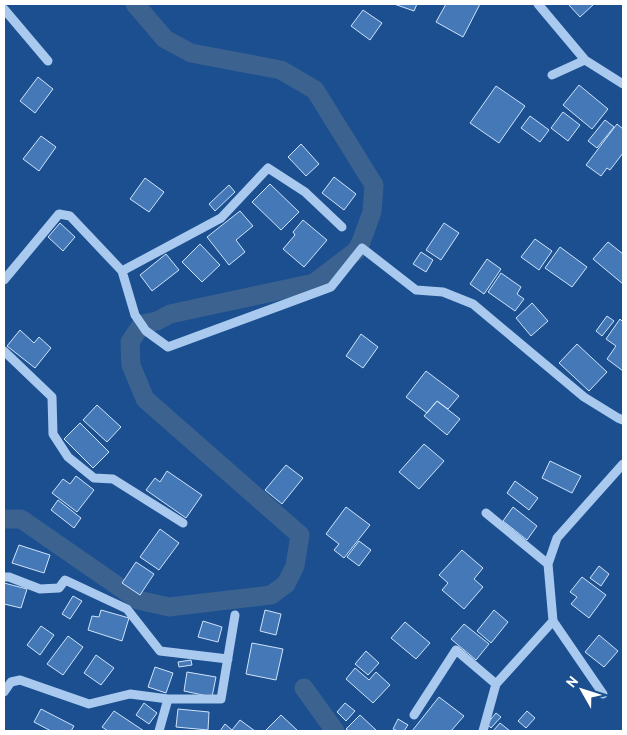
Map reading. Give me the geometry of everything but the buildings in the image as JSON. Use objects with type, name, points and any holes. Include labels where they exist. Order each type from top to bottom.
[{"type":"street","points":[[538,4],[585,60],[623,84]]},
{"type":"street","points":[[4,9],[48,60]]},
{"type":"street","points":[[552,75],[585,60]]},
{"type":"street","points":[[122,271],[221,218],[268,168],[305,192],[342,227]]},
{"type":"street","points":[[4,280],[60,214],[70,216],[122,271],[135,315],[146,331],[168,346],[331,287],[362,248],[416,290],[443,292],[474,304],[584,396],[623,420]]},
{"type":"street","points":[[4,351],[52,398],[53,434],[68,457],[94,478],[114,479],[183,523]]},
{"type":"street","points":[[603,694],[554,621],[548,564],[557,538],[623,464]]},
{"type":"street","points":[[486,513],[548,564]]},
{"type":"street","points":[[4,577],[9,577],[40,589],[59,588],[65,580],[127,609],[160,651],[228,659]]},
{"type":"street","points":[[4,692],[7,679],[20,680],[89,704],[130,694],[168,699],[221,699],[235,615]]},
{"type":"street","points":[[483,731],[496,684],[554,621]]},
{"type":"street","points":[[414,715],[456,650],[496,684]]},
{"type":"street","points":[[159,731],[168,699]]},
{"type":"waterway","points":[[4,519],[21,519],[138,600],[169,607],[271,595],[286,584],[295,566],[300,535],[145,399],[131,365],[130,342],[142,324],[157,321],[170,314],[314,283],[356,251],[372,212],[374,185],[315,90],[281,70],[191,53],[165,39],[135,4]]},
{"type":"waterway","points":[[304,688],[335,731]]}]
